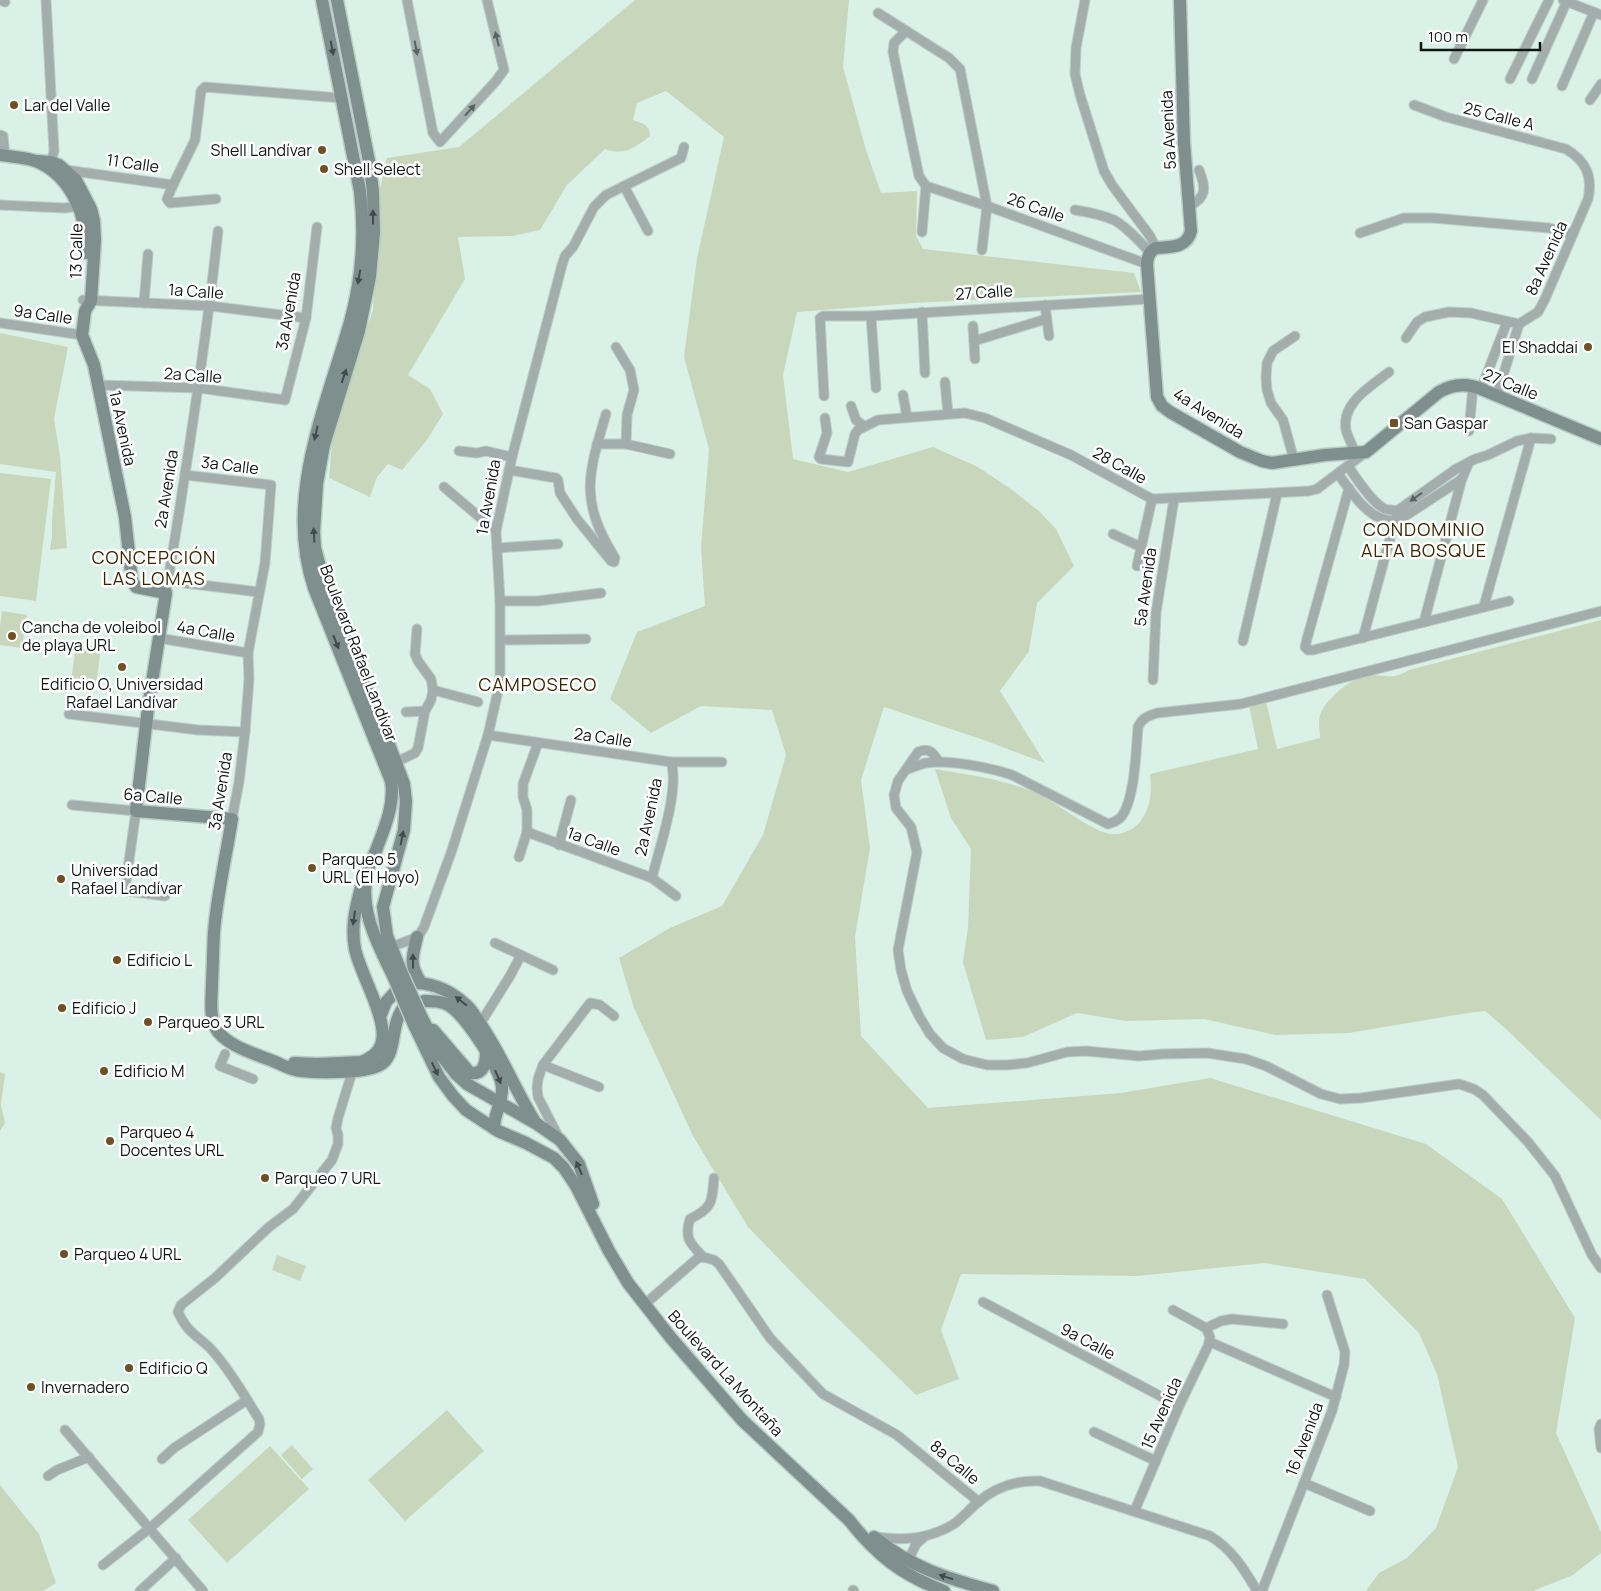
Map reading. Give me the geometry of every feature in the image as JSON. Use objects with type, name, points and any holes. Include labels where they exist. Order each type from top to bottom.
[{"type":"main road","name":"Boulevard Rafael Landívar","points":[[322,0],[360,191],[363,214],[363,248],[351,321],[315,434],[303,522],[308,566],[314,588],[392,781],[393,790],[386,824],[368,871],[365,905],[372,929],[420,1022],[442,1056],[456,1074],[467,1084],[501,1104]]},
{"type":"main road","name":"Boulevard Rafael Landívar","points":[[337,0],[370,166],[374,234],[370,276],[363,312],[324,445],[314,515],[315,548],[329,598],[404,784],[406,801],[403,834],[384,907],[387,936],[398,981]]},
{"type":"main road","name":"5a Avenida","points":[[1151,255],[1172,246],[1182,245],[1190,236],[1191,229],[1184,143],[1180,0]]},
{"type":"main road","points":[[3,156],[50,166]]},
{"type":"main road","name":"13 Calle","points":[[50,166],[59,165],[76,180],[91,209],[94,221],[95,240],[82,335]]},
{"type":"main road","name":"13 Calle","points":[[50,166],[64,183],[77,204],[84,223],[86,240],[86,304]]},
{"type":"main road","name":"4a Avenida","points":[[1151,255],[1150,299],[1157,396],[1162,406],[1240,452],[1272,463],[1360,452]]},
{"type":"main road","name":"1a Avenida","points":[[82,335],[94,365],[125,517],[132,581],[136,586],[167,586]]},
{"type":"main road","name":"27 Calle","points":[[1360,452],[1447,387],[1464,385],[1477,387],[1601,439]]},
{"type":"main road","name":"2a Avenida","points":[[136,811],[146,724],[167,586]]},
{"type":"main road","name":"6a Calle","points":[[136,811],[232,819]]},
{"type":"main road","name":"3a Avenida","points":[[232,819],[214,932],[212,1016],[215,1027],[221,1036],[235,1045],[253,1054],[292,1066],[354,1067]]},
{"type":"main road","points":[[354,1067],[368,1060],[381,1046],[383,1040],[380,1017],[356,956],[354,939],[355,913],[361,886],[368,871]]},
{"type":"main road","points":[[417,937],[411,963],[419,983],[436,985],[450,992],[467,1005],[498,1052],[524,1110]]},
{"type":"main road","points":[[380,1017],[398,981]]},
{"type":"main road","points":[[424,1001],[438,1001],[450,1006],[466,1021],[486,1052],[502,1086],[501,1104],[495,1117],[499,1131],[515,1126],[524,1110]]},
{"type":"main road","points":[[354,1067],[374,1068],[386,1060],[390,1054],[396,1018],[404,1007]]},
{"type":"main road","points":[[420,1022],[437,1032],[455,1057],[470,1073],[477,1074],[482,1071],[486,1062],[486,1052]]},
{"type":"main road","name":"Boulevard Rafael Landívar","points":[[420,1022],[439,1077],[466,1110],[499,1131]]},
{"type":"main road","points":[[501,1104],[524,1110]]},
{"type":"main road","name":"Boulevard La Montaña","points":[[524,1110],[537,1124],[560,1140],[579,1164],[595,1212],[599,1231]]},
{"type":"main road","name":"Boulevard La Montaña","points":[[499,1131],[533,1146],[560,1163],[576,1186],[609,1251],[628,1283],[671,1338],[742,1420],[849,1520],[861,1535],[893,1565],[922,1587],[944,1591]]},
{"type":"main road","name":"Boulevard La Montaña","points":[[849,1520],[908,1561],[940,1576],[993,1591]]},
{"type":"street","points":[[46,0],[54,150],[50,166]]},
{"type":"street","points":[[407,0],[432,133],[440,142],[500,77],[504,70],[487,0]]},
{"type":"street","name":"4a Avenida","points":[[1085,0],[1076,48],[1075,74],[1080,95],[1104,171],[1112,185],[1150,236],[1151,255]]},
{"type":"street","points":[[1454,60],[1483,0]]},
{"type":"street","points":[[1510,79],[1549,0]]},
{"type":"street","points":[[1532,79],[1565,1],[1598,13],[1562,86]]},
{"type":"street","points":[[878,13],[949,58],[960,69],[987,206],[982,250]]},
{"type":"street","points":[[906,31],[894,43],[893,52],[919,176],[926,186],[922,232]]},
{"type":"street","points":[[1590,100],[1601,84]]},
{"type":"street","name":"11 Calle","points":[[65,170],[173,185],[195,140],[201,91],[205,87],[341,98]]},
{"type":"street","name":"25 Calle A","points":[[1414,105],[1446,117],[1553,144],[1576,155]]},
{"type":"street","points":[[0,135],[4,136],[5,139],[3,156]]},
{"type":"street","name":"1a Avenida","points":[[417,937],[424,927],[452,850],[488,735],[500,682],[500,601],[496,531],[512,457],[565,256],[573,247],[594,207],[606,195],[681,158],[684,147]]},
{"type":"street","name":"8a Avenida","points":[[1519,324],[1538,312],[1588,199],[1591,183],[1585,168],[1576,155]]},
{"type":"street","points":[[1189,206],[1198,202],[1204,194],[1204,181],[1199,170]]},
{"type":"street","points":[[173,185],[167,199],[170,203],[216,199]]},
{"type":"street","points":[[624,186],[648,231]]},
{"type":"street","name":"26 Calle","points":[[926,186],[1151,255]]},
{"type":"street","points":[[0,205],[65,208],[77,204],[82,190]]},
{"type":"street","points":[[1075,210],[1115,220],[1134,236],[1151,255]]},
{"type":"street","points":[[1360,233],[1404,218],[1434,218],[1549,228],[1573,234]]},
{"type":"street","name":"3a Avenida","points":[[285,400],[306,318],[317,227]]},
{"type":"street","name":"2a Avenida","points":[[167,586],[199,388],[218,231]]},
{"type":"street","points":[[144,303],[148,254]]},
{"type":"street","name":"27 Calle","points":[[824,396],[820,318],[823,316],[871,316],[1150,299]]},
{"type":"street","name":"1a Calle","points":[[86,304],[144,303],[210,306],[306,318]]},
{"type":"street","points":[[1045,305],[1049,336]]},
{"type":"street","points":[[922,312],[925,373]]},
{"type":"street","points":[[1406,338],[1417,322],[1425,317],[1450,312],[1470,313],[1519,324],[1496,396]]},
{"type":"street","points":[[871,316],[876,388]]},
{"type":"street","points":[[974,341],[1046,319]]},
{"type":"street","points":[[1470,431],[1477,387],[1507,322]]},
{"type":"street","name":"9a Calle","points":[[0,323],[82,335]]},
{"type":"street","points":[[973,326],[975,359]]},
{"type":"street","points":[[1294,460],[1283,420],[1271,403],[1266,378],[1267,363],[1273,351],[1295,336]]},
{"type":"street","points":[[616,347],[630,370],[634,390],[626,415],[626,444]]},
{"type":"street","points":[[1360,452],[1346,428],[1347,416],[1352,403],[1388,372]]},
{"type":"street","points":[[944,382],[948,414]]},
{"type":"street","name":"2a Calle","points":[[97,385],[199,388],[285,400]]},
{"type":"street","points":[[903,395],[907,417]]},
{"type":"street","points":[[825,418],[827,427],[819,457],[848,462],[855,434],[861,428],[851,406]]},
{"type":"street","name":"28 Calle","points":[[861,428],[878,420],[965,413],[984,418],[1071,455],[1152,499],[1309,491],[1317,489],[1338,474],[1360,452]]},
{"type":"street","points":[[509,470],[556,478],[560,493],[577,519],[611,561],[614,562],[615,558],[599,531],[591,502],[590,474],[606,414]]},
{"type":"street","points":[[1484,606],[1531,438]]},
{"type":"street","points":[[1348,466],[1381,506],[1387,510],[1397,511],[1456,469],[1469,462],[1517,440],[1531,438],[1550,439]]},
{"type":"street","points":[[597,444],[626,444],[670,454]]},
{"type":"street","points":[[459,451],[477,453],[486,451],[512,457]]},
{"type":"street","points":[[1424,622],[1462,479],[1469,462]]},
{"type":"street","points":[[1456,469],[1462,479]]},
{"type":"street","points":[[1338,474],[1357,498],[1372,512],[1396,522]]},
{"type":"street","name":"3a Calle","points":[[185,475],[271,485]]},
{"type":"street","points":[[1396,522],[1462,479]]},
{"type":"street","name":"3a Avenida","points":[[232,819],[245,732],[249,679],[248,654],[265,563],[271,485]]},
{"type":"street","points":[[444,487],[496,531]]},
{"type":"street","points":[[1349,488],[1305,647],[1308,650],[1363,638],[1508,600]]},
{"type":"street","points":[[1242,641],[1278,494]]},
{"type":"street","points":[[1137,566],[1152,499]]},
{"type":"street","name":"5a Avenida","points":[[1153,680],[1156,613],[1174,499]]},
{"type":"street","points":[[1363,638],[1396,522],[1397,511]]},
{"type":"street","points":[[1113,534],[1141,547]]},
{"type":"street","points":[[497,548],[558,544]]},
{"type":"street","points":[[167,586],[259,592]]},
{"type":"street","points":[[500,601],[538,601],[601,593]]},
{"type":"street","points":[[908,769],[927,762],[939,762],[997,770],[1012,775],[1108,824],[1121,818],[1126,809],[1134,774],[1138,727],[1141,720],[1147,716],[1157,713],[1241,704],[1601,611]]},
{"type":"street","points":[[396,762],[415,753],[418,748],[425,711],[431,700],[433,690],[430,678],[415,654],[417,629]]},
{"type":"street","name":"4a Calle","points":[[158,638],[248,654]]},
{"type":"street","points":[[501,640],[586,639]]},
{"type":"street","points":[[433,690],[478,702]]},
{"type":"street","points":[[406,712],[425,711]]},
{"type":"street","points":[[69,714],[198,730],[245,732]]},
{"type":"street","name":"2a Calle","points":[[488,735],[538,744],[671,762],[719,762]]},
{"type":"street","points":[[518,857],[527,832],[527,810],[523,797],[523,784],[538,744]]},
{"type":"street","points":[[939,762],[933,752],[923,750],[918,752],[898,781],[894,795],[896,808],[911,827],[917,852],[898,950],[901,970],[907,991],[919,1016],[930,1034],[943,1048],[964,1059],[987,1065],[1007,1066],[1027,1063],[1067,1052],[1086,1051],[1139,1056],[1206,1052],[1259,1063],[1321,1094],[1340,1099],[1361,1098],[1459,1084],[1474,1089],[1483,1095],[1534,1148],[1555,1176],[1592,1255],[1601,1268]]},
{"type":"street","name":"2a Avenida","points":[[652,878],[673,785],[674,771],[671,762]]},
{"type":"street","points":[[560,844],[571,800]]},
{"type":"street","name":"6a Calle","points":[[72,805],[136,811]]},
{"type":"street","name":"2a Avenida","points":[[136,811],[125,889],[127,891],[165,896]]},
{"type":"street","name":"1a Calle","points":[[527,832],[652,878],[676,896]]},
{"type":"street","points":[[391,947],[417,937]]},
{"type":"street","points":[[495,943],[553,970]]},
{"type":"street","points":[[480,1024],[510,976],[520,955]]},
{"type":"street","points":[[560,1140],[538,1097],[537,1088],[543,1065],[590,1003],[600,1005],[614,1016]]},
{"type":"street","points":[[225,1054],[220,1066],[253,1079]]},
{"type":"street","points":[[543,1065],[599,1086]]},
{"type":"street","points":[[103,1565],[150,1528],[258,1432],[259,1419],[247,1400],[209,1347],[190,1332],[178,1312],[181,1305],[215,1278],[292,1208],[332,1160],[338,1144],[338,1118],[354,1067]]},
{"type":"street","points":[[524,1110],[542,1106]]},
{"type":"street","name":"8a Calle","points":[[714,1178],[712,1202],[704,1212],[690,1218],[687,1230],[690,1243],[704,1257],[714,1260],[719,1264],[770,1338],[823,1394],[897,1434],[979,1502],[995,1490],[1006,1485],[1040,1481],[1135,1510],[1210,1536],[1221,1542],[1240,1564],[1257,1591]]},
{"type":"street","points":[[645,1304],[698,1258],[704,1257]]},
{"type":"street","name":"16 Avenida","points":[[1262,1591],[1332,1411],[1344,1361],[1345,1352],[1327,1295]]},
{"type":"street","name":"9a Calle","points":[[982,1302],[1179,1406]]},
{"type":"street","points":[[1173,1310],[1206,1328],[1210,1342],[1336,1397]]},
{"type":"street","points":[[1206,1328],[1232,1319],[1283,1324]]},
{"type":"street","name":"15 Avenida","points":[[1135,1510],[1179,1406],[1210,1342]]},
{"type":"street","points":[[162,1460],[174,1448],[247,1400]]},
{"type":"street","points":[[1601,1424],[1599,1429],[1601,1448]]},
{"type":"street","points":[[65,1430],[176,1558],[201,1590]]},
{"type":"street","points":[[1094,1432],[1156,1461]]},
{"type":"street","points":[[48,1476],[57,1470],[89,1458]]},
{"type":"street","points":[[1304,1483],[1370,1511]]},
{"type":"street","points":[[908,1561],[916,1544],[924,1537],[954,1523],[979,1502]]},
{"type":"street","points":[[873,1536],[896,1540],[924,1537]]},
{"type":"street","points":[[140,1591],[176,1558]]},
{"type":"green space","points":[[635,0],[849,0],[843,67],[866,150],[881,193],[917,191],[916,236],[923,249],[1134,273],[1141,292],[913,303],[797,312],[783,375],[793,459],[848,472],[933,447],[978,467],[1039,511],[1056,529],[1074,566],[1037,603],[1029,651],[1000,691],[1045,763],[981,739],[884,707],[861,780],[870,848],[855,937],[861,1036],[928,1108],[1121,1093],[1210,1078],[1426,1144],[1502,1199],[1575,1318],[1556,1433],[1601,1532],[1601,1553],[1573,1575],[1533,1591],[1366,1591],[1379,1573],[1407,1558],[1436,1528],[1458,1467],[1437,1374],[1419,1333],[1365,1279],[1264,1263],[1138,1276],[961,1274],[941,1330],[959,1379],[916,1395],[748,1227],[693,1136],[634,1008],[619,958],[670,928],[722,906],[763,835],[786,755],[772,710],[701,706],[651,733],[610,699],[637,632],[705,606],[701,547],[709,449],[684,357],[697,258],[724,137],[666,91],[637,103],[633,120],[644,124],[649,129],[650,136],[629,150],[618,152],[605,149],[567,185],[540,230],[512,236],[458,237],[465,279],[408,375],[430,389],[443,414],[427,440],[402,470],[388,464],[377,477],[370,497],[329,478],[332,443],[345,393],[373,310],[379,194],[387,158],[459,147]]},
{"type":"green space","points":[[0,333],[68,347],[54,419],[60,456],[67,548],[50,550],[56,472],[0,464]]},
{"type":"green space","points":[[0,473],[51,479],[36,601],[0,596]]},
{"type":"green space","name":"Cancha de voleibol de playa URL","points":[[2,611],[27,615],[22,648],[0,645]]},
{"type":"green space","points":[[1601,620],[1601,1120],[1485,1011],[1349,1033],[1275,1035],[1204,1019],[1126,1021],[1077,1013],[1023,1037],[986,1040],[963,962],[968,928],[971,849],[951,818],[935,769],[986,778],[1024,788],[1044,797],[1096,829],[1105,833],[1120,834],[1135,827],[1144,816],[1150,799],[1150,774],[1258,749],[1249,705],[1266,701],[1277,749],[1320,738],[1319,718],[1323,708],[1334,695],[1356,679],[1371,675],[1399,675],[1409,670]]},
{"type":"green space","points":[[76,644],[101,647],[96,685],[71,682]]},
{"type":"green space","points":[[0,1072],[5,1074],[1,1105],[5,1123],[0,1131]]},
{"type":"green space","points":[[277,1255],[306,1266],[300,1281],[272,1270]]},
{"type":"green space","points":[[447,1410],[484,1451],[405,1521],[368,1480]]},
{"type":"green space","points":[[292,1445],[313,1469],[302,1479],[281,1455]]},
{"type":"green space","points":[[270,1446],[309,1489],[227,1563],[188,1520]]},
{"type":"green space","points":[[0,1485],[39,1534],[56,1583],[43,1591],[0,1591]]},
{"type":"place","name":"Lar del Valle","points":[[14,105]]},
{"type":"place","name":"Shell Landívar","points":[[322,150]]},
{"type":"place","name":"Shell Select","points":[[324,169]]},
{"type":"place","name":"El Shaddai","points":[[1588,347]]},
{"type":"place","name":"San Gaspar","points":[[1394,423]]},
{"type":"place","name":"Cancha de voleibol de playa URL","points":[[12,636]]},
{"type":"place","name":"Edificio O, Universidad Rafael Landívar","points":[[122,667]]},
{"type":"place","name":"Parqueo 5 URL (El Hoyo)","points":[[312,868]]},
{"type":"place","name":"Universidad Rafael Landívar","points":[[61,879]]},
{"type":"place","name":"Edificio L","points":[[117,960]]},
{"type":"place","name":"Edificio J","points":[[62,1008]]},
{"type":"place","name":"Parqueo 3 URL","points":[[148,1022]]},
{"type":"place","name":"Edificio M","points":[[104,1071]]},
{"type":"place","name":"Parqueo 4 Docentes URL","points":[[110,1141]]},
{"type":"place","name":"Parqueo 7 URL","points":[[265,1178]]},
{"type":"place","name":"Parqueo 4 URL","points":[[64,1254]]},
{"type":"place","name":"Edificio Q","points":[[129,1368]]},
{"type":"place","name":"Invernadero","points":[[31,1387]]},
{"type":"district","name":"CONDOMINIO ALTA BOSQUE","points":[[1424,540]]},
{"type":"district","name":"CONCEPCIÓN LAS LOMAS","points":[[154,568]]},
{"type":"district","name":"CAMPOSECO","points":[[538,685]]}]
